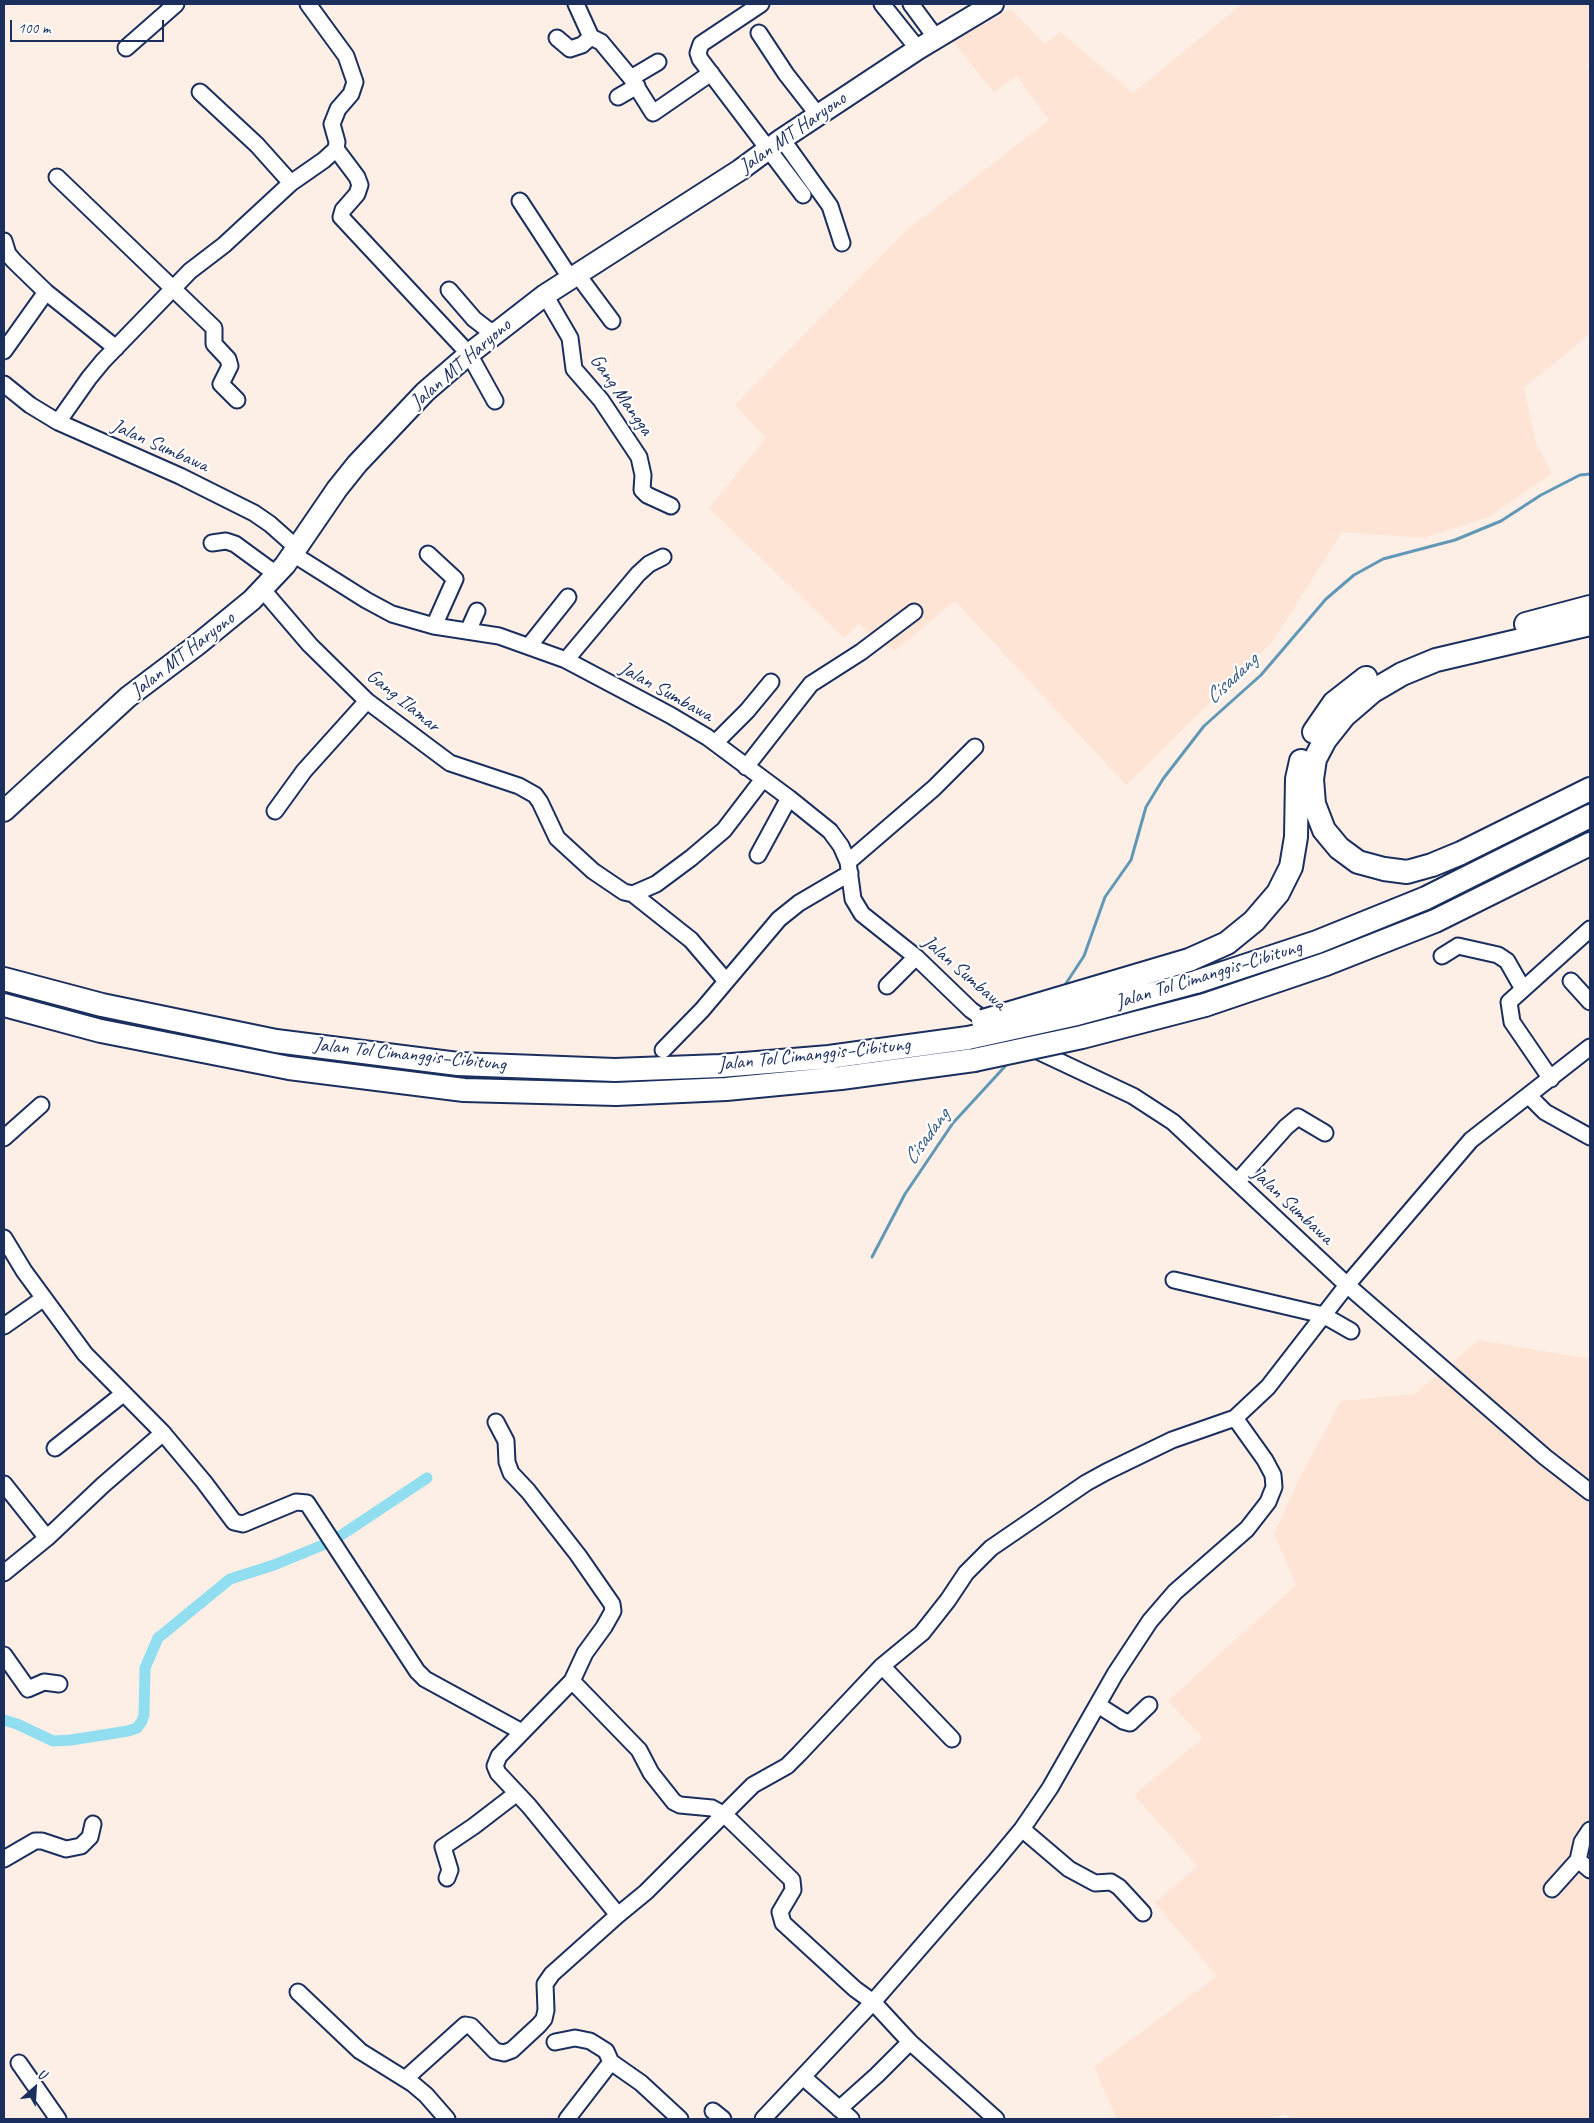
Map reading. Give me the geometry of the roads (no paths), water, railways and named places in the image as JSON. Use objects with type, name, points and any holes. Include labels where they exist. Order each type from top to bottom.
[{"type":"highway","points":[[968,1032],[1189,960],[1227,943],[1254,921],[1278,893],[1290,867],[1296,838],[1297,779],[1303,754],[1316,727],[1334,703],[1364,679],[1396,662],[1434,648],[1590,607]]},
{"type":"highway","points":[[1590,624],[1436,660],[1402,674],[1373,691],[1340,722],[1322,746],[1316,759],[1312,779],[1314,804],[1324,830],[1339,848],[1358,862],[1384,869],[1407,872],[1432,865],[1460,853],[1590,789]]},
{"type":"highway","name":"Jalan Tol Cimanggis–Cibitung","points":[[4,979],[102,1005],[276,1041],[458,1064],[616,1070],[720,1066],[829,1057],[1077,1014],[1196,982],[1317,942],[1426,898],[1590,816]]},
{"type":"highway","name":"Jalan Tol Cimanggis–Cibitung","points":[[4,1005],[101,1031],[289,1068],[464,1090],[616,1094],[726,1089],[840,1078],[974,1060],[1082,1037],[1205,1004],[1326,964],[1435,921],[1590,844]]},
{"type":"main road","name":"Jalan MT Haryono","points":[[4,809],[128,697],[239,611],[262,590],[295,551],[337,489],[357,464],[420,398],[496,332],[574,276],[709,190],[918,49],[993,4]]},
{"type":"street","points":[[126,48],[176,4]]},
{"type":"street","points":[[58,422],[89,378],[190,271],[224,245],[291,183],[336,150],[337,142],[332,124],[335,114],[351,94],[355,82],[346,56],[308,4]]},
{"type":"street","points":[[576,4],[591,37],[601,42],[634,82],[653,113],[711,72]]},
{"type":"street","points":[[761,4],[701,44],[698,53],[700,59],[830,206],[842,243]]},
{"type":"street","points":[[882,4],[918,49]]},
{"type":"street","points":[[911,4],[936,38]]},
{"type":"street","points":[[759,33],[786,74],[818,115]]},
{"type":"street","points":[[557,38],[570,49],[582,45],[591,37]]},
{"type":"street","points":[[618,97],[658,62]]},
{"type":"street","points":[[200,92],[257,145],[291,183]]},
{"type":"street","points":[[776,144],[803,195]]},
{"type":"street","points":[[336,150],[357,176],[360,185],[357,194],[343,210],[341,217],[469,354],[495,401]]},
{"type":"street","points":[[57,177],[214,328],[214,344],[228,359],[230,366],[221,384],[237,400]]},
{"type":"street","points":[[520,202],[574,276],[612,321]]},
{"type":"street","points":[[4,241],[8,254],[46,292],[116,348]]},
{"type":"street","points":[[449,290],[474,319],[487,329],[496,332]]},
{"type":"street","points":[[4,351],[46,292]]},
{"type":"street","name":"Gang Mangga","points":[[545,296],[570,338],[574,369],[601,400],[640,456],[643,475],[642,490],[671,506]]},
{"type":"street","name":"Jalan Sumbawa","points":[[4,384],[36,409],[58,422],[180,476],[227,499],[270,524],[295,551],[386,611],[409,620],[434,626],[499,636],[566,660],[670,715],[715,743],[830,831],[841,846],[849,868],[852,895],[858,909],[916,957],[988,1023],[1012,1038],[1147,1104],[1173,1122],[1347,1285],[1545,1457],[1590,1492]]},
{"type":"street","points":[[212,543],[226,541],[234,544],[276,574]]},
{"type":"street","points":[[428,554],[455,579],[434,626]]},
{"type":"street","points":[[566,660],[638,574],[649,564],[662,557]]},
{"type":"street","name":"Gang Ilamar","points":[[262,590],[310,645],[367,701],[448,762],[524,788],[538,798],[557,838],[616,888],[633,894],[691,940],[726,981]]},
{"type":"street","points":[[529,646],[568,597]]},
{"type":"street","points":[[468,631],[477,611]]},
{"type":"street","points":[[746,766],[811,684],[861,652],[914,612]]},
{"type":"street","points":[[715,743],[747,711],[771,682]]},
{"type":"street","points":[[275,811],[304,771],[367,701]]},
{"type":"street","points":[[663,1050],[702,1010],[779,919],[849,868],[975,747]]},
{"type":"street","points":[[633,894],[656,884],[724,830],[763,779]]},
{"type":"street","points":[[758,855],[789,798]]},
{"type":"street","points":[[1550,1079],[1512,1022],[1509,1002],[1590,929]]},
{"type":"street","points":[[1442,956],[1458,946],[1498,955],[1507,961],[1523,989]]},
{"type":"street","points":[[887,986],[916,957]]},
{"type":"street","points":[[1570,981],[1590,1002]]},
{"type":"street","points":[[405,2079],[465,2025],[471,2026],[495,2051],[504,2053],[512,2050],[544,2018],[546,2010],[545,1984],[549,1978],[646,1892],[753,1785],[787,1766],[882,1666],[926,1628],[966,1573],[991,1548],[1086,1483],[1106,1472],[1172,1440],[1235,1418],[1268,1387],[1347,1285],[1471,1140],[1590,1047]]},
{"type":"street","points":[[1528,1096],[1545,1112],[1590,1137]]},
{"type":"street","points":[[4,1138],[41,1105]]},
{"type":"street","points":[[1237,1182],[1286,1127],[1298,1118],[1306,1120],[1324,1133]]},
{"type":"street","points":[[4,1238],[24,1271],[85,1354],[163,1434],[204,1482],[234,1522],[243,1524],[296,1502],[307,1503],[416,1671],[425,1679],[522,1732]]},
{"type":"street","points":[[1174,1280],[1323,1315],[1350,1331]]},
{"type":"street","points":[[4,1326],[44,1298]]},
{"type":"street","points":[[55,1448],[123,1394]]},
{"type":"street","points":[[763,2119],[873,2002],[1022,1829],[1050,1788],[1115,1674],[1142,1632],[1166,1602],[1186,1582],[1246,1529],[1271,1496],[1274,1481],[1270,1469],[1235,1418]]},
{"type":"street","points":[[496,1422],[506,1441],[509,1470],[528,1491],[578,1555],[613,1607],[610,1619],[585,1653],[572,1681],[499,1756],[495,1766],[498,1773],[517,1793],[618,1915]]},
{"type":"street","points":[[4,1573],[47,1538],[102,1485],[163,1434]]},
{"type":"street","points":[[4,1484],[47,1538]]},
{"type":"street","points":[[4,1655],[28,1689],[44,1682],[59,1684]]},
{"type":"street","points":[[882,1666],[952,1739]]},
{"type":"street","points":[[572,1681],[639,1750],[650,1773],[674,1802],[680,1805],[712,1808],[724,1815],[792,1880],[793,1890],[780,1912],[783,1923],[855,1989],[873,2002],[910,2042],[996,2119]]},
{"type":"street","points":[[1098,1705],[1123,1721],[1130,1723],[1149,1705]]},
{"type":"street","points":[[447,1878],[450,1870],[443,1847],[517,1793]]},
{"type":"street","points":[[4,1859],[35,1841],[42,1841],[66,1849],[81,1846],[90,1838],[93,1824]]},
{"type":"street","points":[[1022,1829],[1069,1869],[1095,1883],[1111,1882],[1119,1887],[1143,1913]]},
{"type":"street","points":[[1552,1888],[1578,1860],[1582,1842],[1590,1830]]},
{"type":"street","points":[[1578,1860],[1590,1870]]},
{"type":"street","points":[[298,1992],[360,2051],[405,2079],[426,2095],[447,2119]]},
{"type":"street","points":[[555,2042],[575,2038],[590,2041],[606,2051],[611,2062],[641,2083],[680,2119]]},
{"type":"street","points":[[839,2109],[910,2042]]},
{"type":"street","points":[[567,2119],[611,2062]]},
{"type":"street","points":[[19,2063],[58,2119]]},
{"type":"street","points":[[803,2077],[850,2119]]},
{"type":"waterway","name":"Cisadang","points":[[1063,988],[1084,956],[1105,897],[1131,860],[1146,807],[1163,779],[1204,726],[1261,675],[1326,599],[1354,575],[1383,559],[1455,540],[1501,521],[1541,495],[1580,475],[1590,474]]},
{"type":"waterway","name":"Cisadang","points":[[872,1257],[905,1194],[953,1123],[1009,1062]]},
{"type":"waterway","points":[[337,1538],[427,1478]]},
{"type":"waterway","points":[[4,1720],[53,1741],[71,1740],[137,1728],[144,1715],[145,1668],[158,1638],[230,1579],[274,1565],[330,1542]]}]
